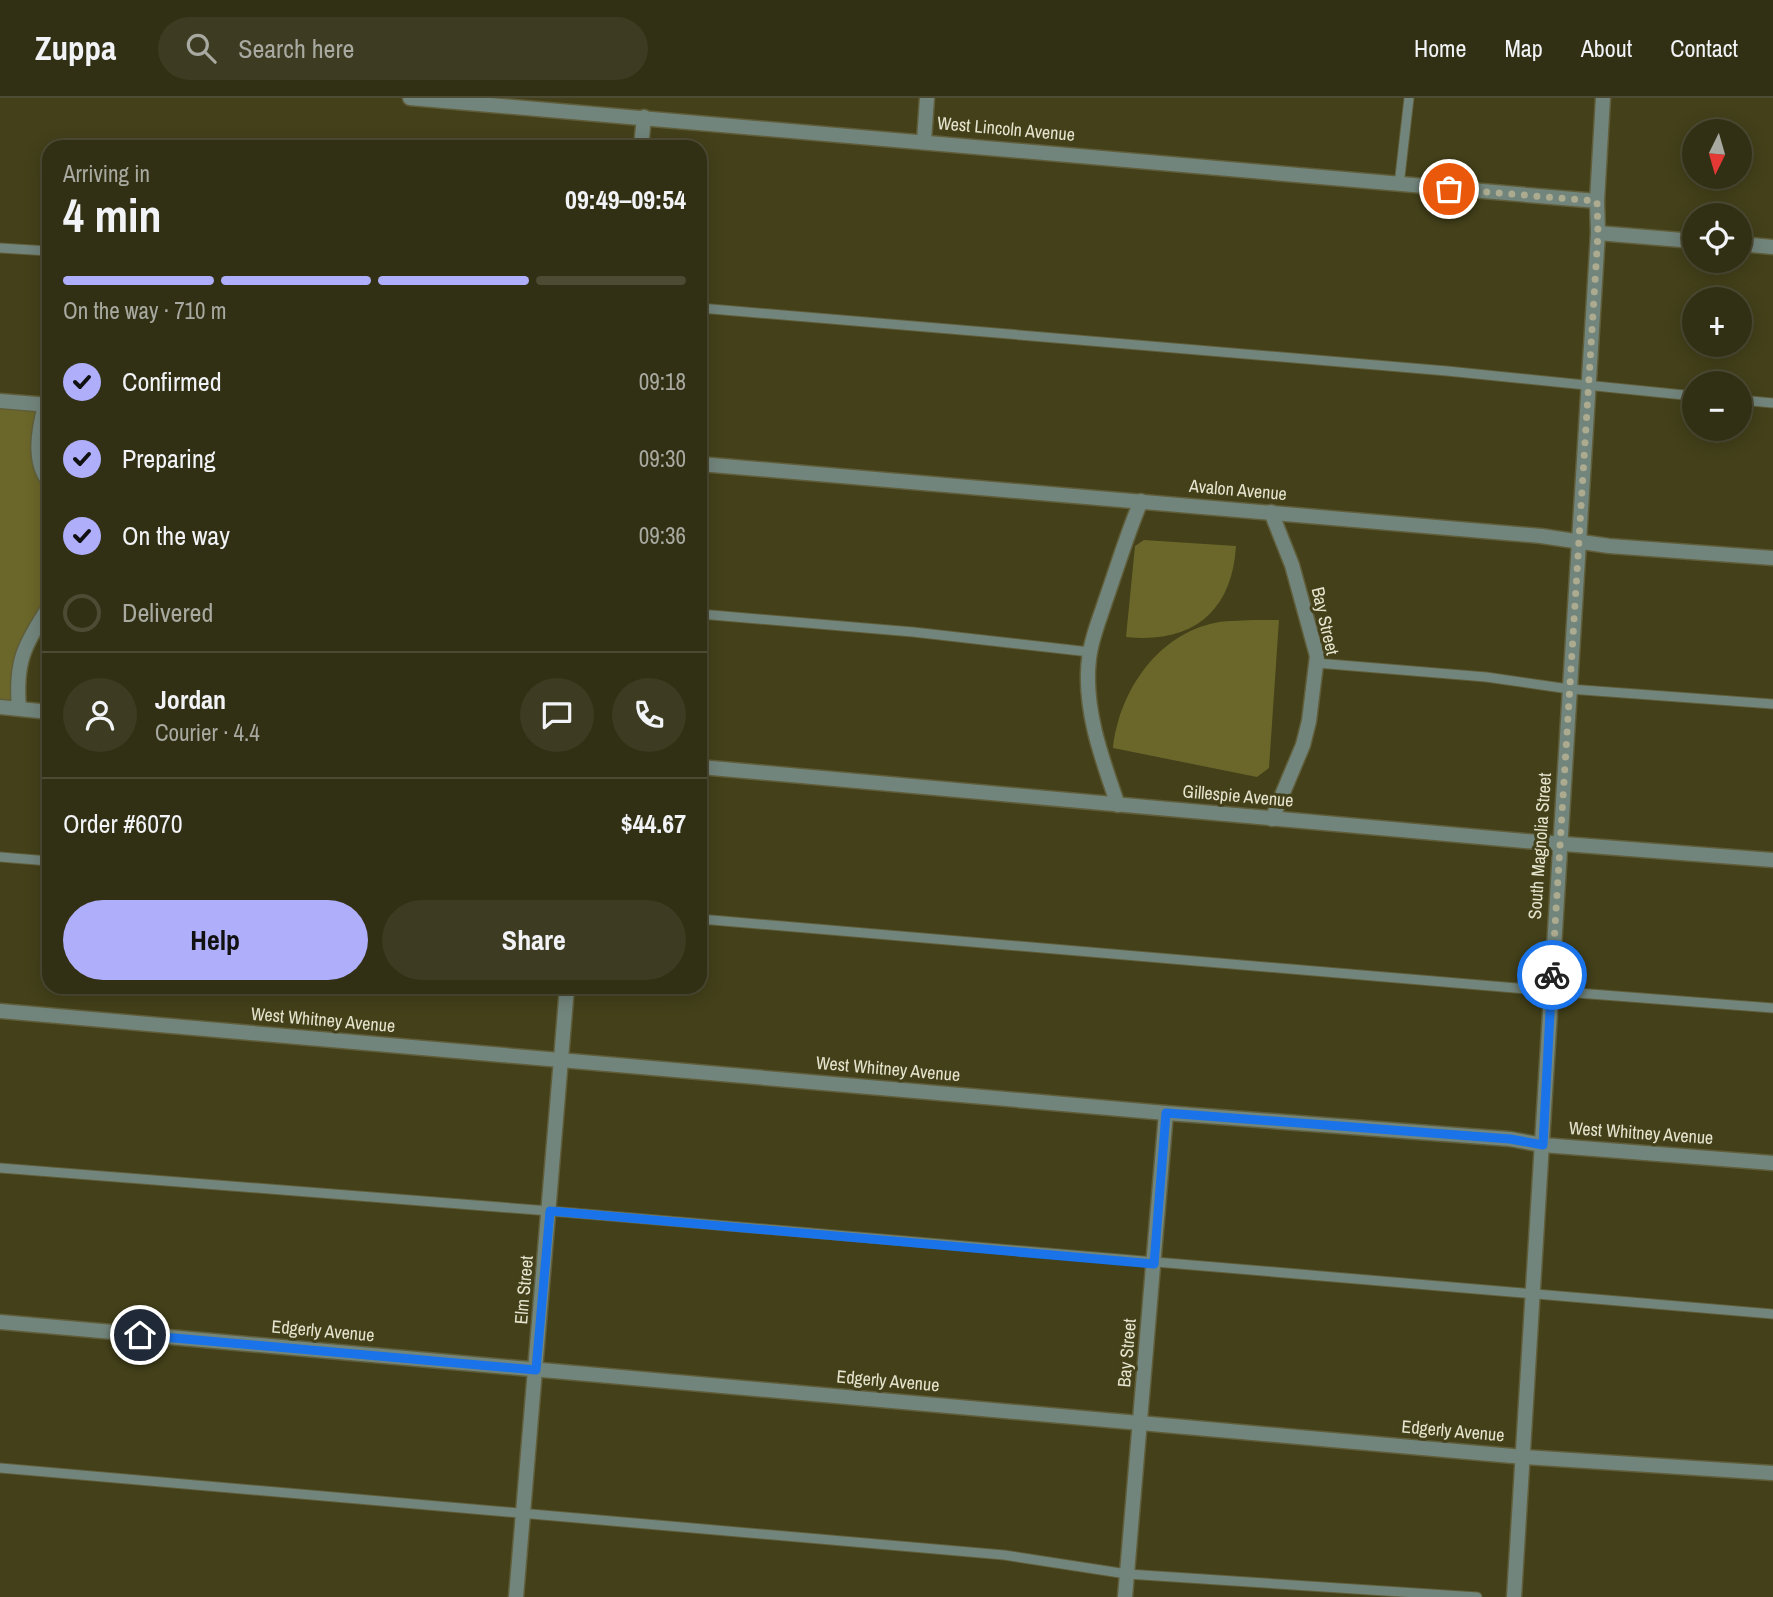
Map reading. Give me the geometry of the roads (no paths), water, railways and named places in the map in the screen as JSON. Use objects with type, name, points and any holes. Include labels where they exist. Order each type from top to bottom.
[{"type":"street","name":"West Lincoln Avenue","points":[[410,98],[924,141],[1399,186],[1597,201]]},
{"type":"street","points":[[924,141],[928,98]]},
{"type":"street","name":"South Magnolia Street","points":[[1514,1597],[1598,233],[1597,201],[1603,98]]},
{"type":"street","points":[[642,140],[644,117]]},
{"type":"street","points":[[1598,233],[1682,239]]},
{"type":"street","points":[[1752,245],[1773,247]]},
{"type":"street","points":[[0,401],[42,405]]},
{"type":"street","points":[[42,421],[38,443],[42,472]]},
{"type":"street","name":"Avalon Avenue","points":[[707,465],[1773,558]]},
{"type":"street","points":[[1118,805],[1092,719],[1090,652],[1094,631],[1142,501]]},
{"type":"street","name":"Bay Street","points":[[1270,512],[1304,604],[1317,656],[1309,722],[1303,745],[1272,819]]},
{"type":"street","points":[[19,708],[17,688],[20,659],[42,618]]},
{"type":"street","points":[[0,707],[42,711]]},
{"type":"street","name":"Gillespie Avenue","points":[[707,768],[1272,819],[1773,860]]},
{"type":"street","name":"Elm Street","points":[[516,1597],[567,994]]},
{"type":"street","name":"West Whitney Avenue","points":[[0,1012],[1773,1163]]},
{"type":"street","name":"Bay Street","points":[[1125,1597],[1166,1113]]},
{"type":"street","name":"Edgerly Avenue","points":[[0,1322],[1524,1457],[1773,1473]]},
{"type":"lane","points":[[1399,186],[1409,98]]},
{"type":"lane","points":[[0,248],[42,251]]},
{"type":"lane","points":[[707,308],[1447,371],[1682,395]]},
{"type":"lane","points":[[1752,401],[1773,403]]},
{"type":"lane","points":[[707,615],[913,632],[1090,652]]},
{"type":"lane","points":[[1316,663],[1486,677],[1569,689],[1773,704]]},
{"type":"lane","points":[[0,857],[42,860]]},
{"type":"lane","points":[[707,920],[1550,992],[1773,1008]]},
{"type":"lane","points":[[0,1168],[550,1211],[1154,1264],[1773,1314]]},
{"type":"lane","points":[[0,1468],[1004,1555],[1127,1574],[1477,1597]]}]
